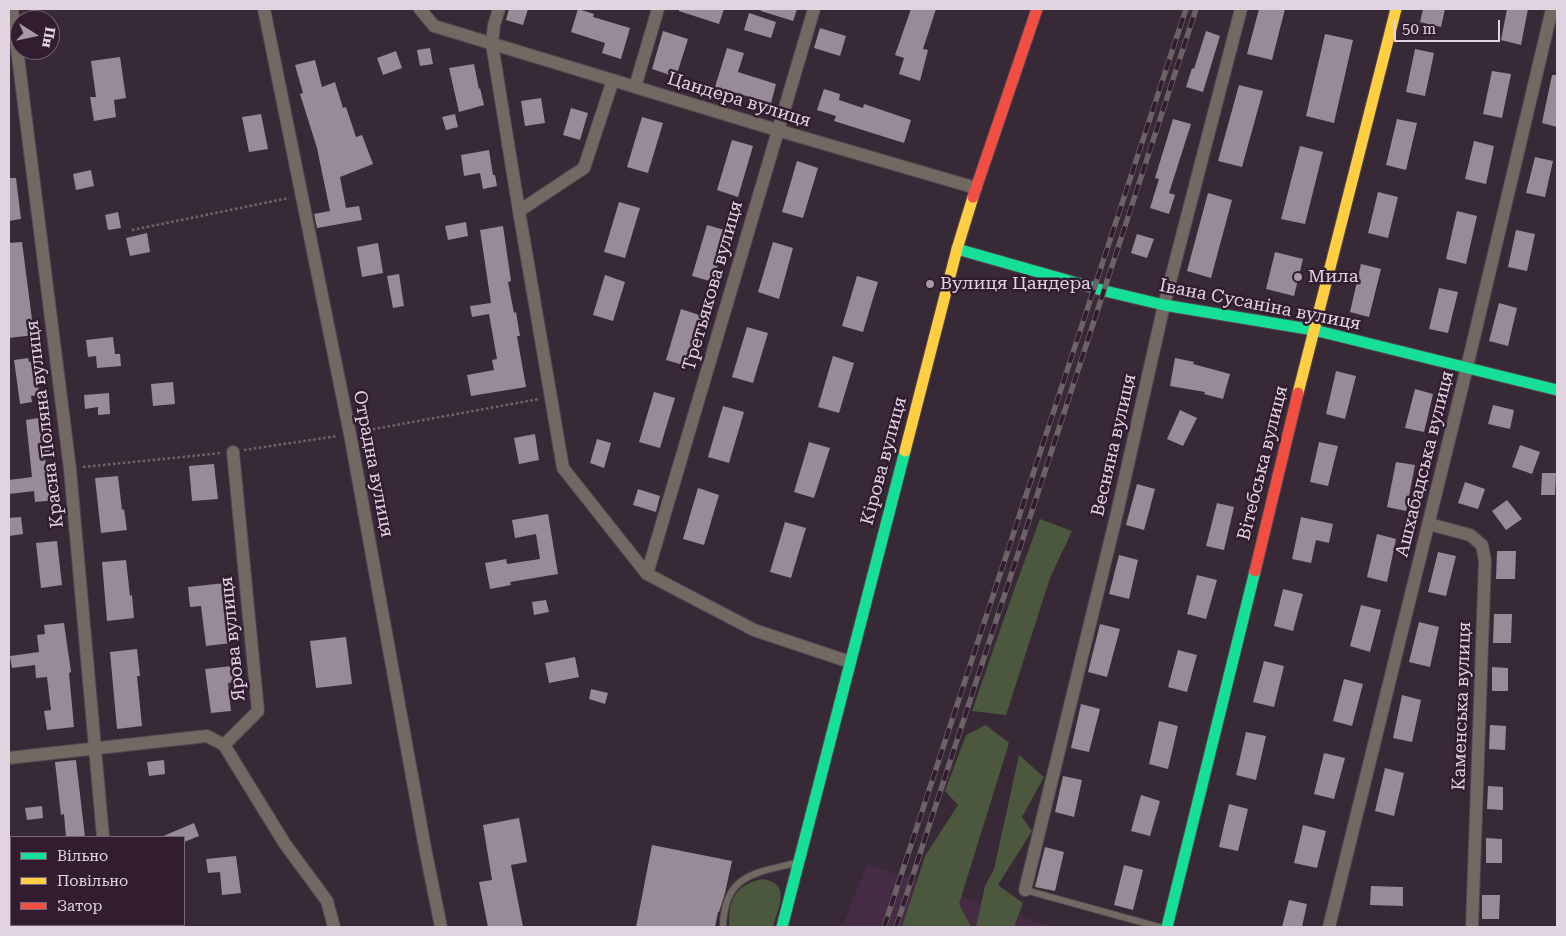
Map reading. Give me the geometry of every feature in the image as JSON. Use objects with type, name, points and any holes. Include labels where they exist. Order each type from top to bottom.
[{"type":"street","name":"Красна Поляна вулиця","points":[[12,9],[70,469],[103,836]]},
{"type":"street","name":"Отрадна вулиця","points":[[264,9],[350,434],[441,927]]},
{"type":"street","name":"Цандера вулиця","points":[[420,9],[434,26],[976,188]]},
{"type":"street","points":[[499,9],[494,25],[492,44],[518,210],[563,468],[647,574],[754,630],[850,662]]},
{"type":"street","points":[[635,87],[658,9]]},
{"type":"street","name":"Третьякова вулиця","points":[[647,574],[814,9]]},
{"type":"street","name":"Кірова вулиця","points":[[782,927],[958,249],[976,188],[1037,9]]},
{"type":"street","name":"Весняна вулиця","points":[[1025,890],[1117,513],[1164,304],[1241,9]]},
{"type":"street","name":"Вітебська вулиця","points":[[1166,927],[1314,330],[1396,9]]},
{"type":"street","name":"Ашхабадська вулиця","points":[[1329,927],[1467,368],[1552,9]]},
{"type":"street","points":[[518,210],[584,168],[613,80]]},
{"type":"street","name":"Івана Сусаніна вулиця","points":[[958,249],[1105,291],[1164,304],[1314,330],[1557,390]]},
{"type":"street","name":"Ярова вулиця","points":[[224,745],[258,711],[233,452]]},
{"type":"street","name":"Каменська вулиця","points":[[1428,524],[1470,535],[1482,545],[1485,561],[1472,927]]},
{"type":"street","points":[[9,758],[207,736],[224,745],[285,844],[327,901],[334,927]]},
{"type":"lane","points":[[723,927],[730,893],[736,884],[748,876],[800,862]]},
{"type":"lane","points":[[1025,890],[1159,927]]},
{"type":"path","points":[[132,230],[303,196]]},
{"type":"path","points":[[70,469],[233,452],[350,434],[551,397]]},
{"type":"shaded area","points":[[867,864],[1052,927],[842,927]]},
{"type":"green space","points":[[1040,519],[1072,531],[1050,578],[1006,715],[972,711],[1014,590]]},
{"type":"green space","points":[[986,725],[1009,743],[959,904],[971,927],[902,927],[925,856],[958,805],[945,791],[966,735]]},
{"type":"green space","points":[[1019,755],[1044,777],[1022,817],[1032,831],[998,885],[1023,903],[1014,927],[976,927],[985,886],[994,869]]},
{"type":"green space","points":[[763,879],[778,886],[780,891],[780,904],[773,927],[729,927],[730,909],[735,895],[745,885]]},
{"type":"building","points":[[509,9],[528,9],[523,25],[506,20]]},
{"type":"building","points":[[578,9],[594,14],[593,17],[630,28],[621,59],[602,53],[605,43],[571,32]]},
{"type":"building","points":[[679,9],[724,9],[719,24],[679,11]]},
{"type":"building","points":[[761,9],[797,9],[793,21],[761,11]]},
{"type":"building","points":[[911,9],[936,9],[923,49],[928,50],[920,81],[899,74],[904,58],[895,55]]},
{"type":"building","points":[[1259,9],[1285,9],[1272,60],[1247,54]]},
{"type":"building","points":[[1423,9],[1445,9],[1441,27],[1420,22]]},
{"type":"building","points":[[1507,9],[1528,9],[1521,45],[1501,40]]},
{"type":"building","points":[[749,13],[776,22],[771,38],[744,30]]},
{"type":"building","points":[[820,28],[846,36],[840,56],[814,48]]},
{"type":"building","points":[[663,31],[688,39],[676,77],[652,69]]},
{"type":"building","points":[[1206,31],[1220,36],[1203,92],[1186,87]]},
{"type":"building","points":[[1325,34],[1353,40],[1334,123],[1306,116]]},
{"type":"building","points":[[430,48],[433,64],[420,66],[417,50]]},
{"type":"building","points":[[727,48],[744,53],[738,72],[776,84],[771,103],[715,87]]},
{"type":"building","points":[[1415,49],[1434,53],[1425,96],[1406,92]]},
{"type":"building","points":[[396,51],[402,68],[383,75],[377,58]]},
{"type":"building","points":[[120,57],[126,98],[114,100],[116,117],[94,121],[90,97],[96,97],[91,61]]},
{"type":"building","points":[[315,60],[322,87],[335,82],[343,108],[346,107],[356,137],[362,135],[373,164],[340,177],[346,208],[359,206],[362,220],[317,228],[314,214],[330,211],[317,148],[300,94],[303,93],[295,65]]},
{"type":"building","points":[[474,64],[484,105],[459,112],[449,68]]},
{"type":"building","points":[[1492,71],[1511,74],[1502,118],[1483,114]]},
{"type":"building","points":[[1552,75],[1557,75],[1557,127],[1542,123]]},
{"type":"building","points":[[1239,85],[1263,91],[1242,167],[1218,161]]},
{"type":"building","points":[[824,89],[840,94],[839,100],[863,108],[864,104],[911,120],[904,143],[834,121],[836,116],[817,110]]},
{"type":"building","points":[[541,98],[545,123],[525,126],[521,101]]},
{"type":"building","points":[[571,108],[588,113],[580,140],[563,135]]},
{"type":"building","points":[[261,114],[268,149],[249,152],[242,117]]},
{"type":"building","points":[[455,114],[458,127],[446,130],[442,117]]},
{"type":"building","points":[[642,117],[663,123],[648,173],[627,167]]},
{"type":"building","points":[[1173,119],[1191,124],[1169,193],[1175,195],[1169,214],[1150,208],[1159,179],[1155,178]]},
{"type":"building","points":[[1397,119],[1417,123],[1406,170],[1386,165]]},
{"type":"building","points":[[732,140],[753,146],[738,197],[717,190]]},
{"type":"building","points":[[1474,141],[1494,146],[1486,184],[1465,179]]},
{"type":"building","points":[[1300,146],[1323,152],[1305,224],[1281,219]]},
{"type":"building","points":[[489,150],[493,175],[495,175],[497,186],[483,189],[480,173],[464,176],[461,155]]},
{"type":"building","points":[[1535,157],[1553,161],[1545,197],[1526,193]]},
{"type":"building","points":[[797,161],[818,168],[803,218],[782,212]]},
{"type":"building","points":[[91,170],[94,186],[76,190],[73,174]]},
{"type":"building","points":[[9,178],[16,178],[21,219],[9,221]]},
{"type":"building","points":[[1378,192],[1398,197],[1388,238],[1368,233]]},
{"type":"building","points":[[1208,193],[1232,200],[1211,278],[1187,271]]},
{"type":"building","points":[[619,202],[640,208],[625,258],[604,252]]},
{"type":"building","points":[[1457,211],[1477,216],[1466,264],[1446,259]]},
{"type":"building","points":[[118,212],[121,228],[108,230],[105,215]]},
{"type":"building","points":[[466,222],[468,236],[448,240],[445,226]]},
{"type":"building","points":[[707,225],[728,231],[713,282],[692,276]]},
{"type":"building","points":[[503,226],[511,281],[508,282],[514,313],[516,312],[520,336],[517,336],[526,387],[471,396],[467,375],[494,370],[492,360],[497,359],[489,314],[472,317],[470,306],[491,303],[480,230]]},
{"type":"building","points":[[1516,230],[1535,234],[1527,271],[1508,267]]},
{"type":"building","points":[[147,233],[150,252],[130,256],[126,238]]},
{"type":"building","points":[[1137,234],[1154,239],[1147,258],[1131,253]]},
{"type":"building","points":[[22,242],[34,335],[9,338],[9,243]]},
{"type":"building","points":[[773,242],[793,248],[779,299],[758,292]]},
{"type":"building","points":[[378,243],[383,273],[362,277],[357,247]]},
{"type":"building","points":[[1275,252],[1303,259],[1294,296],[1266,289]]},
{"type":"building","points":[[1361,264],[1381,269],[1369,317],[1350,312]]},
{"type":"building","points":[[399,274],[404,306],[393,308],[387,276]]},
{"type":"building","points":[[605,275],[625,282],[613,321],[593,315]]},
{"type":"building","points":[[857,276],[878,282],[863,332],[842,326]]},
{"type":"building","points":[[1439,288],[1458,292],[1448,333],[1429,329]]},
{"type":"building","points":[[1499,303],[1517,308],[1508,346],[1489,341]]},
{"type":"building","points":[[681,309],[702,316],[687,366],[666,360]]},
{"type":"building","points":[[747,327],[768,333],[753,383],[732,377]]},
{"type":"building","points":[[113,337],[115,354],[120,354],[121,366],[97,368],[96,356],[88,357],[86,340]]},
{"type":"building","points":[[833,356],[854,363],[839,413],[818,407]]},
{"type":"building","points":[[28,358],[29,362],[36,361],[39,395],[31,396],[32,402],[20,404],[14,360]]},
{"type":"building","points":[[1175,358],[1230,374],[1223,399],[1204,394],[1205,392],[1170,386]]},
{"type":"building","points":[[1336,371],[1356,376],[1345,419],[1326,414]]},
{"type":"building","points":[[173,382],[175,404],[153,406],[151,384]]},
{"type":"building","points":[[1415,389],[1433,394],[1424,432],[1405,428]]},
{"type":"building","points":[[654,392],[675,398],[660,448],[639,442]]},
{"type":"building","points":[[109,393],[110,414],[98,415],[98,407],[85,409],[84,395]]},
{"type":"building","points":[[1493,405],[1514,410],[1510,429],[1488,424]]},
{"type":"building","points":[[723,406],[744,412],[729,463],[708,457]]},
{"type":"building","points":[[1180,410],[1197,418],[1183,446],[1167,439]]},
{"type":"building","points":[[38,418],[39,423],[46,422],[50,456],[45,457],[47,479],[54,479],[57,500],[35,502],[34,491],[9,494],[9,480],[32,477],[26,420]]},
{"type":"building","points":[[535,434],[539,460],[519,464],[514,438]]},
{"type":"building","points":[[597,439],[611,443],[604,468],[590,463]]},
{"type":"building","points":[[809,442],[830,448],[814,498],[794,492]]},
{"type":"building","points":[[1319,442],[1338,446],[1328,486],[1310,482]]},
{"type":"building","points":[[1520,445],[1540,452],[1532,474],[1512,467]]},
{"type":"building","points":[[1396,462],[1415,465],[1406,511],[1387,507]]},
{"type":"building","points":[[214,464],[218,499],[192,501],[189,466]]},
{"type":"building","points":[[1542,473],[1556,473],[1555,495],[1541,495]]},
{"type":"building","points":[[118,476],[122,510],[124,509],[127,530],[101,533],[95,478]]},
{"type":"building","points":[[1465,482],[1485,489],[1478,509],[1458,503]]},
{"type":"building","points":[[1137,484],[1155,489],[1144,530],[1126,525]]},
{"type":"building","points":[[698,488],[719,495],[704,545],[683,539]]},
{"type":"building","points":[[638,489],[660,496],[656,512],[633,505]]},
{"type":"building","points":[[1507,500],[1522,519],[1506,530],[1492,511]]},
{"type":"building","points":[[1217,503],[1234,507],[1224,550],[1206,546]]},
{"type":"building","points":[[548,514],[558,574],[510,582],[511,585],[490,589],[485,563],[506,559],[507,564],[540,559],[536,534],[515,538],[512,520]]},
{"type":"building","points":[[21,517],[23,534],[9,536],[9,518]]},
{"type":"building","points":[[1301,517],[1333,524],[1329,543],[1316,540],[1311,563],[1292,559]]},
{"type":"building","points":[[785,522],[806,528],[791,578],[770,572]]},
{"type":"building","points":[[1377,534],[1396,539],[1387,582],[1367,577]]},
{"type":"building","points":[[57,541],[62,585],[41,588],[36,543]]},
{"type":"building","points":[[1497,551],[1516,551],[1515,579],[1496,579]]},
{"type":"building","points":[[1438,552],[1456,556],[1446,596],[1428,592]]},
{"type":"building","points":[[1119,555],[1138,560],[1129,599],[1109,594]]},
{"type":"building","points":[[126,560],[134,618],[107,621],[102,562]]},
{"type":"building","points":[[1197,575],[1217,580],[1206,619],[1187,614]]},
{"type":"building","points":[[225,583],[231,643],[206,646],[201,606],[190,607],[188,587]]},
{"type":"building","points":[[1283,589],[1303,594],[1293,631],[1274,626]]},
{"type":"building","points":[[546,600],[549,612],[534,615],[532,602]]},
{"type":"building","points":[[1361,605],[1381,610],[1370,652],[1350,646]]},
{"type":"building","points":[[1494,614],[1512,614],[1511,643],[1493,643]]},
{"type":"building","points":[[1419,622],[1439,627],[1430,667],[1409,662]]},
{"type":"building","points":[[64,623],[71,672],[69,673],[74,727],[47,730],[44,711],[51,710],[47,677],[36,678],[35,665],[12,668],[10,656],[39,652],[37,635],[45,634],[44,625]]},
{"type":"building","points":[[1100,624],[1120,629],[1107,677],[1088,672]]},
{"type":"building","points":[[346,637],[352,684],[316,688],[310,641]]},
{"type":"building","points":[[137,649],[140,676],[137,676],[142,726],[117,729],[110,652]]},
{"type":"building","points":[[1178,650],[1197,655],[1187,692],[1168,687]]},
{"type":"building","points":[[575,657],[579,677],[549,683],[545,663]]},
{"type":"building","points":[[1264,661],[1284,666],[1274,707],[1253,702]]},
{"type":"building","points":[[232,666],[234,682],[228,683],[231,711],[211,713],[205,669]]},
{"type":"building","points":[[1492,667],[1508,668],[1508,691],[1492,691]]},
{"type":"building","points":[[1344,679],[1363,684],[1352,726],[1333,721]]},
{"type":"building","points":[[591,689],[608,693],[605,704],[589,699]]},
{"type":"building","points":[[1402,695],[1421,700],[1412,742],[1393,738]]},
{"type":"building","points":[[1081,704],[1100,709],[1089,752],[1071,748]]},
{"type":"building","points":[[1159,721],[1178,726],[1168,769],[1149,764]]},
{"type":"building","points":[[1490,725],[1506,726],[1505,750],[1489,749]]},
{"type":"building","points":[[1246,732],[1266,736],[1256,780],[1236,775]]},
{"type":"building","points":[[1324,753],[1345,758],[1334,799],[1314,794]]},
{"type":"building","points":[[76,760],[85,836],[66,836],[64,814],[61,815],[55,762]]},
{"type":"building","points":[[164,760],[165,774],[149,776],[147,762]]},
{"type":"building","points":[[1385,768],[1404,773],[1394,816],[1375,811]]},
{"type":"building","points":[[1063,776],[1082,780],[1074,817],[1055,812]]},
{"type":"building","points":[[1488,786],[1503,787],[1503,810],[1487,809]]},
{"type":"building","points":[[1141,795],[1160,801],[1150,836],[1131,831]]},
{"type":"building","points":[[1229,804],[1248,809],[1238,851],[1219,847]]},
{"type":"building","points":[[42,806],[43,818],[27,820],[25,808]]},
{"type":"building","points":[[519,818],[527,862],[511,865],[523,927],[488,927],[479,882],[492,880],[483,825]]},
{"type":"building","points":[[194,823],[199,836],[185,842],[185,836],[163,836]]},
{"type":"building","points":[[1303,825],[1326,831],[1317,868],[1294,863]]},
{"type":"building","points":[[1486,838],[1502,839],[1502,863],[1486,863]]},
{"type":"building","points":[[652,845],[732,861],[715,927],[636,927]]},
{"type":"building","points":[[1045,847],[1064,852],[1055,891],[1035,887]]},
{"type":"building","points":[[236,856],[241,893],[222,895],[220,872],[208,873],[206,859]]},
{"type":"building","points":[[1124,865],[1143,870],[1133,910],[1114,905]]},
{"type":"building","points":[[1371,886],[1403,887],[1403,906],[1370,905]]},
{"type":"building","points":[[1482,895],[1500,895],[1499,919],[1482,919]]},
{"type":"building","points":[[1289,900],[1307,904],[1302,927],[1282,927]]},
{"type":"railway","points":[[884,927],[1186,9]]},
{"type":"railway","points":[[896,927],[1196,9]]},
{"type":"traffic: fast","points":[[957,249],[1105,291],[1164,305],[1314,330],[1557,390]]},
{"type":"traffic: fast","points":[[782,927],[905,451]]},
{"type":"traffic: fast","points":[[1167,927],[1255,571]]},
{"type":"traffic: slow","points":[[1298,393],[1396,9]]},
{"type":"traffic: slow","points":[[905,451],[957,249],[973,197]]},
{"type":"traffic: jam","points":[[973,197],[1037,9]]},
{"type":"traffic: jam","points":[[1255,571],[1298,393]]},
{"type":"place","name":"Мила","points":[[1298,277]]},
{"type":"place","name":"Вулиця Цандера","points":[[930,284]]}]
